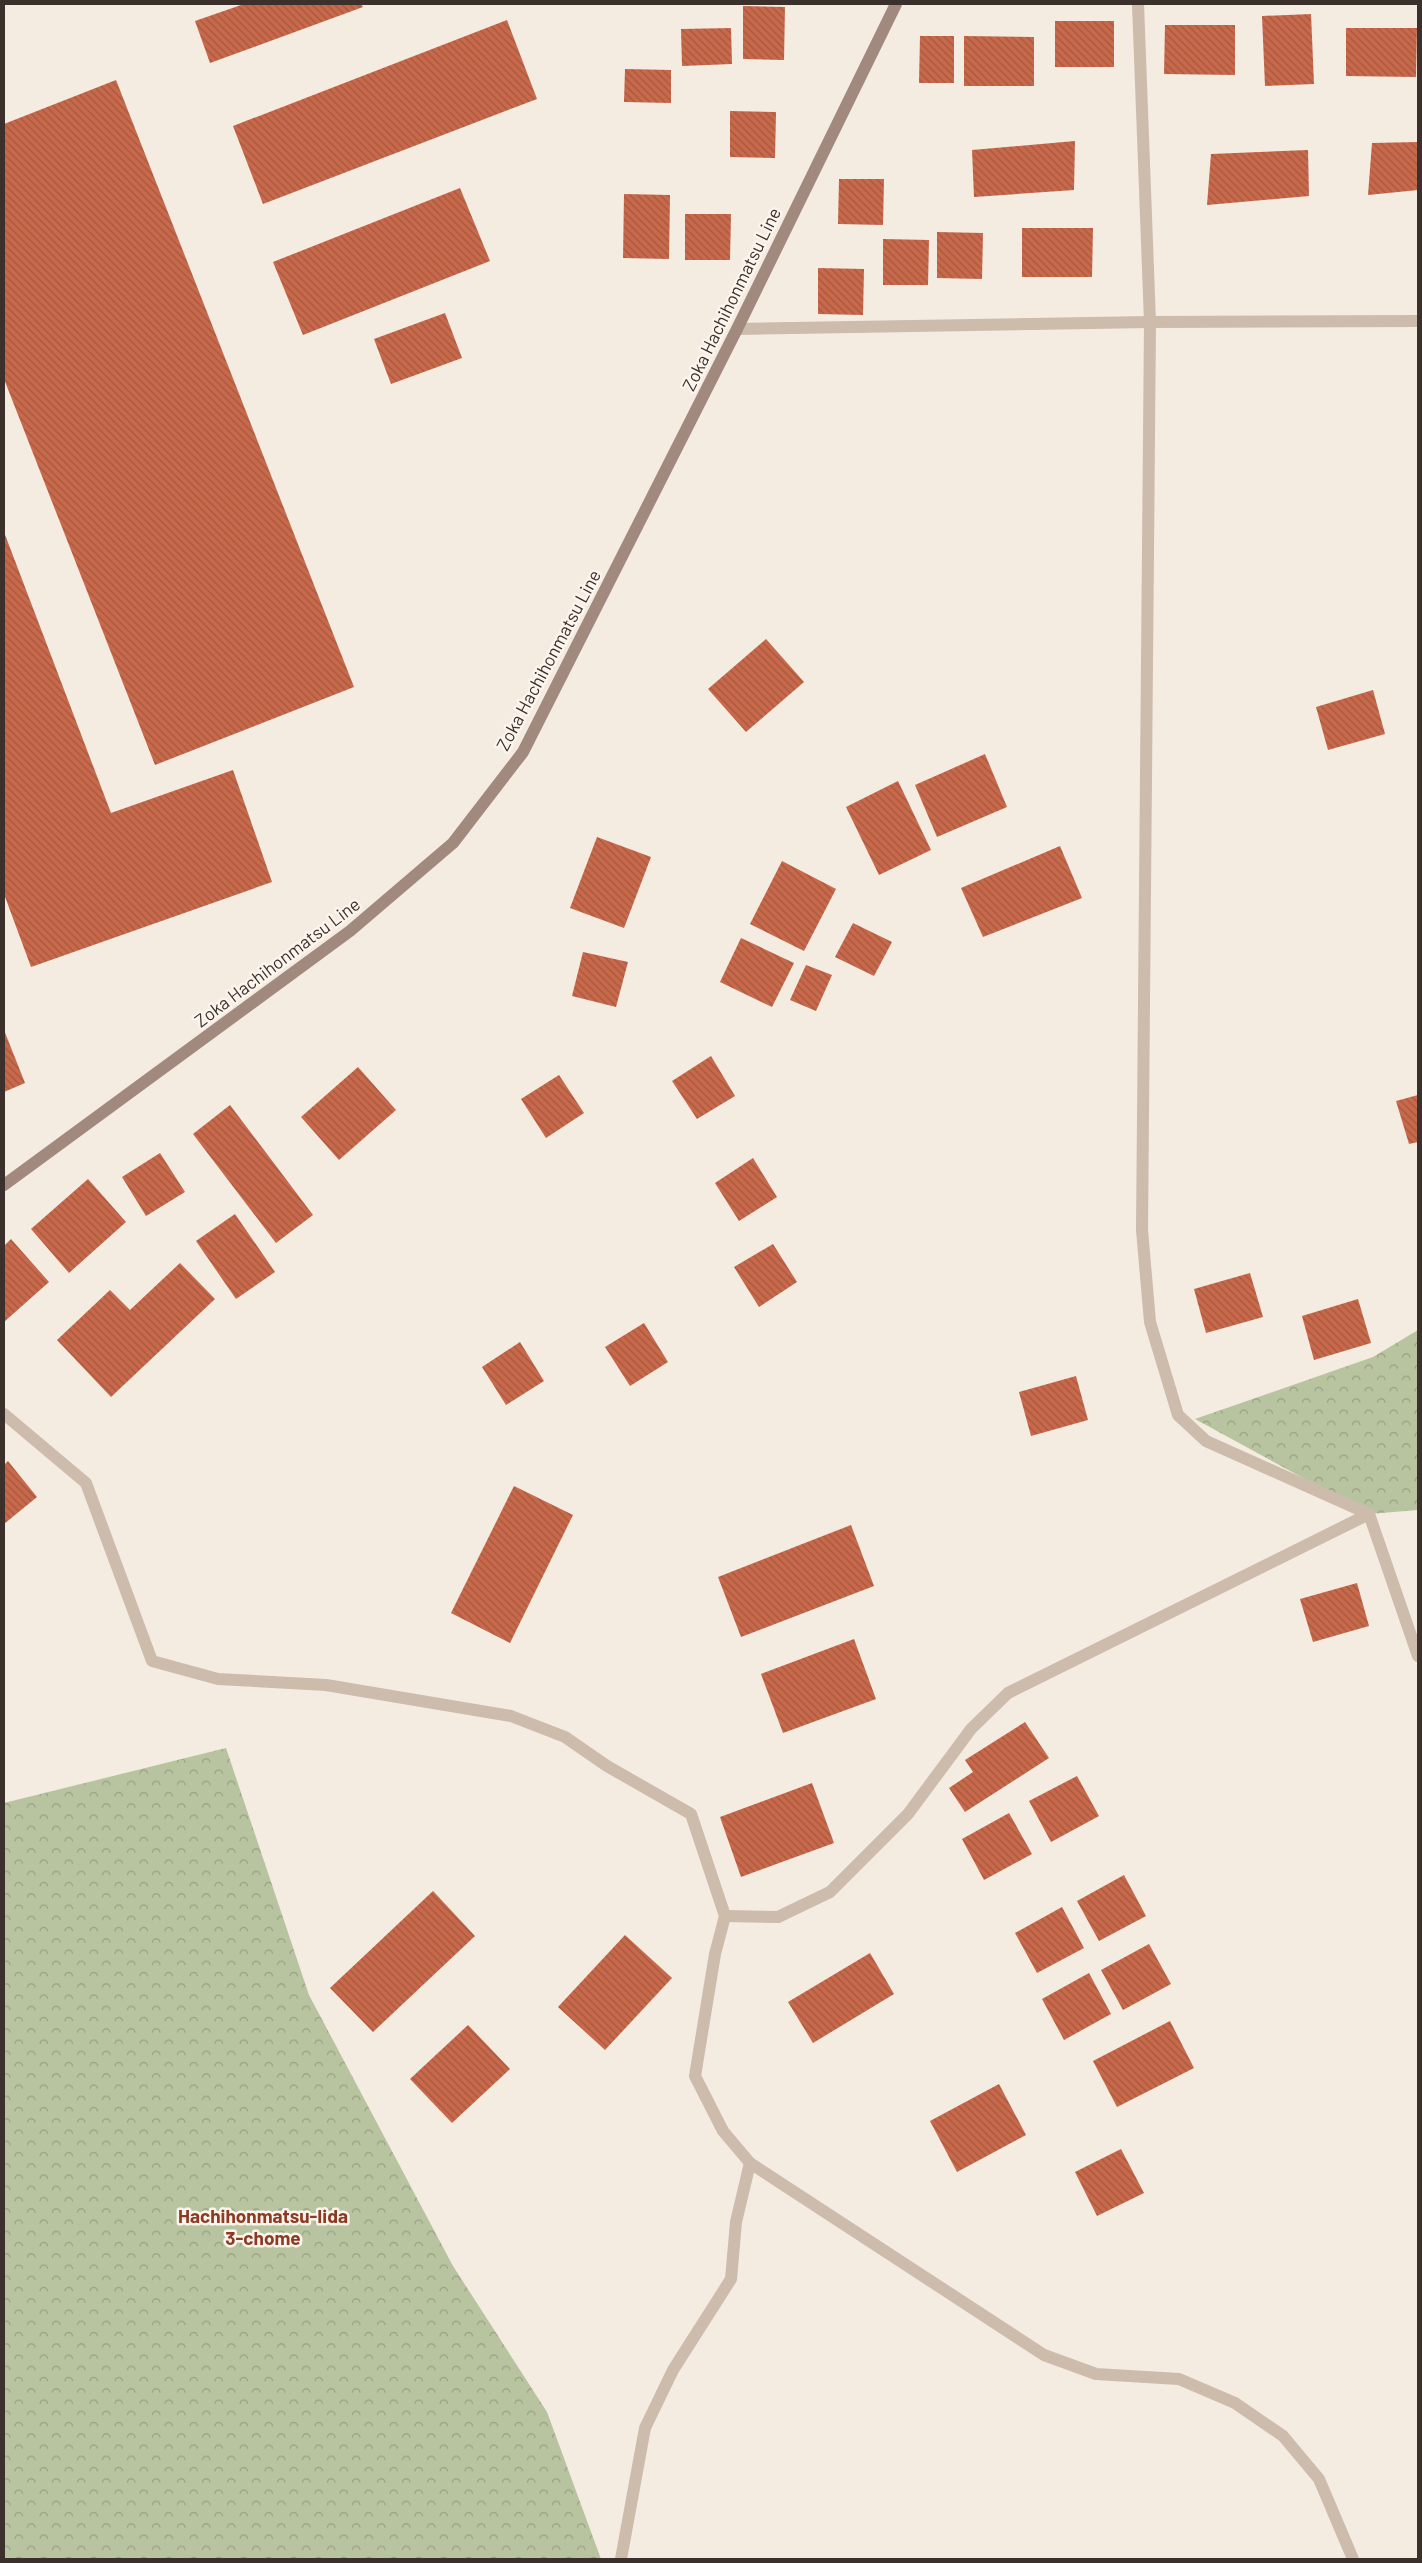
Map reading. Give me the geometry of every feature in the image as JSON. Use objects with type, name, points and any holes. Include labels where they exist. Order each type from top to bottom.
[{"type":"main road","name":"Zoka Hachihonmatsu Line","points":[[4,1185],[350,931],[453,843],[523,752],[737,329],[896,4]]},
{"type":"street","points":[[1138,4],[1150,322],[1142,1230],[1150,1322],[1178,1415],[1206,1441],[1369,1514],[1418,1656]]},
{"type":"street","points":[[737,329],[1150,322],[1418,321]]},
{"type":"street","points":[[4,1414],[86,1483],[152,1661],[218,1679],[326,1685],[511,1716],[565,1737],[607,1766],[691,1814],[725,1916],[715,1954],[695,2076],[723,2131],[750,2163],[1044,2355],[1096,2374],[1179,2380],[1235,2403],[1282,2436],[1318,2480],[1353,2559]]},
{"type":"street","points":[[725,1916],[778,1917],[830,1892],[908,1814],[971,1729],[1008,1693],[1369,1514]]},
{"type":"street","points":[[621,2559],[645,2428],[673,2370],[731,2279],[736,2222],[750,2163]]},
{"type":"green space","points":[[1418,1330],[1418,1510],[1369,1514],[1195,1419],[1373,1357]]},
{"type":"green space","points":[[226,1748],[309,1995],[453,2266],[547,2412],[601,2559],[4,2559],[4,1803]]},
{"type":"building","points":[[244,4],[361,4],[363,7],[210,63],[195,21]]},
{"type":"building","points":[[743,6],[785,7],[784,60],[743,59]]},
{"type":"building","points":[[1311,14],[1314,84],[1265,86],[1262,16]]},
{"type":"building","points":[[507,20],[537,99],[263,204],[233,126]]},
{"type":"building","points":[[1055,21],[1114,21],[1114,67],[1055,67]]},
{"type":"building","points":[[1165,25],[1235,25],[1235,75],[1164,74]]},
{"type":"building","points":[[731,28],[732,64],[682,66],[681,29]]},
{"type":"building","points":[[1346,28],[1417,28],[1416,77],[1346,76]]},
{"type":"building","points":[[920,36],[954,36],[954,83],[919,83]]},
{"type":"building","points":[[964,36],[1034,37],[1034,86],[964,86]]},
{"type":"building","points":[[625,69],[671,70],[671,103],[624,102]]},
{"type":"building","points":[[116,80],[354,687],[155,765],[4,379],[4,124]]},
{"type":"building","points":[[730,111],[776,112],[775,158],[730,157]]},
{"type":"building","points":[[1075,141],[1074,190],[974,197],[972,150]]},
{"type":"building","points":[[1418,142],[1418,190],[1368,195],[1372,143]]},
{"type":"building","points":[[1308,150],[1309,196],[1207,205],[1211,154]]},
{"type":"building","points":[[839,179],[884,179],[883,225],[838,224]]},
{"type":"building","points":[[460,188],[490,261],[303,335],[273,262]]},
{"type":"building","points":[[624,194],[670,195],[669,259],[623,258]]},
{"type":"building","points":[[685,214],[731,214],[730,260],[685,260]]},
{"type":"building","points":[[1022,228],[1093,228],[1092,277],[1022,277]]},
{"type":"building","points":[[937,232],[983,233],[982,279],[937,278]]},
{"type":"building","points":[[883,239],[929,240],[928,285],[883,285]]},
{"type":"building","points":[[818,268],[864,269],[863,315],[818,314]]},
{"type":"building","points":[[445,313],[462,358],[391,384],[374,339]]},
{"type":"building","points":[[4,532],[111,813],[233,770],[272,882],[31,967],[4,894]]},
{"type":"building","points":[[766,639],[804,682],[746,732],[708,689]]},
{"type":"building","points":[[1373,690],[1385,734],[1328,750],[1316,707]]},
{"type":"building","points":[[985,754],[1007,807],[937,837],[915,785]]},
{"type":"building","points":[[898,781],[931,850],[879,875],[846,807]]},
{"type":"building","points":[[597,837],[651,857],[624,928],[570,908]]},
{"type":"building","points":[[1060,846],[1082,898],[983,937],[961,888]]},
{"type":"building","points":[[782,861],[836,889],[804,951],[750,924]]},
{"type":"building","points":[[853,923],[892,942],[874,976],[835,957]]},
{"type":"building","points":[[741,938],[794,963],[772,1007],[720,982]]},
{"type":"building","points":[[583,952],[628,962],[616,1007],[572,996]]},
{"type":"building","points":[[806,965],[832,975],[816,1011],[790,1000]]},
{"type":"building","points":[[4,1030],[25,1083],[4,1092]]},
{"type":"building","points":[[711,1056],[735,1096],[697,1119],[672,1081]]},
{"type":"building","points":[[358,1067],[396,1110],[339,1160],[301,1117]]},
{"type":"building","points":[[559,1075],[584,1113],[546,1138],[521,1099]]},
{"type":"building","points":[[1418,1095],[1418,1142],[1409,1144],[1396,1101]]},
{"type":"building","points":[[230,1105],[313,1215],[276,1243],[193,1134]]},
{"type":"building","points":[[160,1153],[185,1192],[146,1216],[122,1177]]},
{"type":"building","points":[[753,1158],[777,1197],[739,1221],[715,1183]]},
{"type":"building","points":[[88,1179],[126,1222],[69,1273],[31,1229]]},
{"type":"building","points":[[235,1214],[275,1272],[236,1299],[196,1241]]},
{"type":"building","points":[[11,1239],[49,1282],[4,1322],[4,1246]]},
{"type":"building","points":[[773,1244],[797,1282],[759,1307],[734,1267]]},
{"type":"building","points":[[180,1263],[215,1299],[111,1397],[57,1340],[110,1290],[130,1310]]},
{"type":"building","points":[[1250,1273],[1263,1317],[1206,1333],[1194,1289]]},
{"type":"building","points":[[1358,1299],[1371,1343],[1314,1360],[1302,1316]]},
{"type":"building","points":[[644,1323],[668,1362],[630,1386],[605,1347]]},
{"type":"building","points":[[520,1342],[544,1381],[506,1405],[482,1367]]},
{"type":"building","points":[[1076,1376],[1088,1420],[1031,1436],[1019,1392]]},
{"type":"building","points":[[8,1461],[37,1497],[4,1524],[4,1465]]},
{"type":"building","points":[[514,1486],[573,1515],[510,1643],[451,1613]]},
{"type":"building","points":[[851,1525],[874,1586],[741,1637],[718,1577]]},
{"type":"building","points":[[1357,1583],[1369,1626],[1313,1642],[1300,1599]]},
{"type":"building","points":[[854,1639],[876,1699],[783,1733],[761,1674]]},
{"type":"building","points":[[1025,1722],[1049,1758],[965,1812],[949,1788],[973,1772],[965,1760]]},
{"type":"building","points":[[1077,1776],[1099,1816],[1051,1842],[1029,1801]]},
{"type":"building","points":[[812,1783],[834,1843],[741,1877],[720,1817]]},
{"type":"building","points":[[1009,1813],[1032,1854],[984,1880],[962,1839]]},
{"type":"building","points":[[1124,1875],[1146,1916],[1099,1941],[1077,1901]]},
{"type":"building","points":[[433,1891],[475,1936],[373,2032],[330,1988]]},
{"type":"building","points":[[1062,1907],[1084,1948],[1037,1973],[1015,1933]]},
{"type":"building","points":[[625,1935],[672,1978],[605,2050],[558,2007]]},
{"type":"building","points":[[1149,1944],[1171,1984],[1123,2010],[1101,1970]]},
{"type":"building","points":[[870,1953],[894,1994],[813,2043],[788,2002]]},
{"type":"building","points":[[1089,1973],[1111,2014],[1064,2040],[1042,1999]]},
{"type":"building","points":[[1170,2021],[1194,2068],[1117,2107],[1093,2061]]},
{"type":"building","points":[[468,2025],[510,2069],[452,2123],[410,2079]]},
{"type":"building","points":[[999,2084],[1026,2135],[957,2172],[930,2121]]},
{"type":"building","points":[[1121,2149],[1144,2193],[1097,2216],[1075,2172]]},
{"type":"district","name":"Hachihonmatsu-Iida 3-chome","points":[[263,2226]]}]
